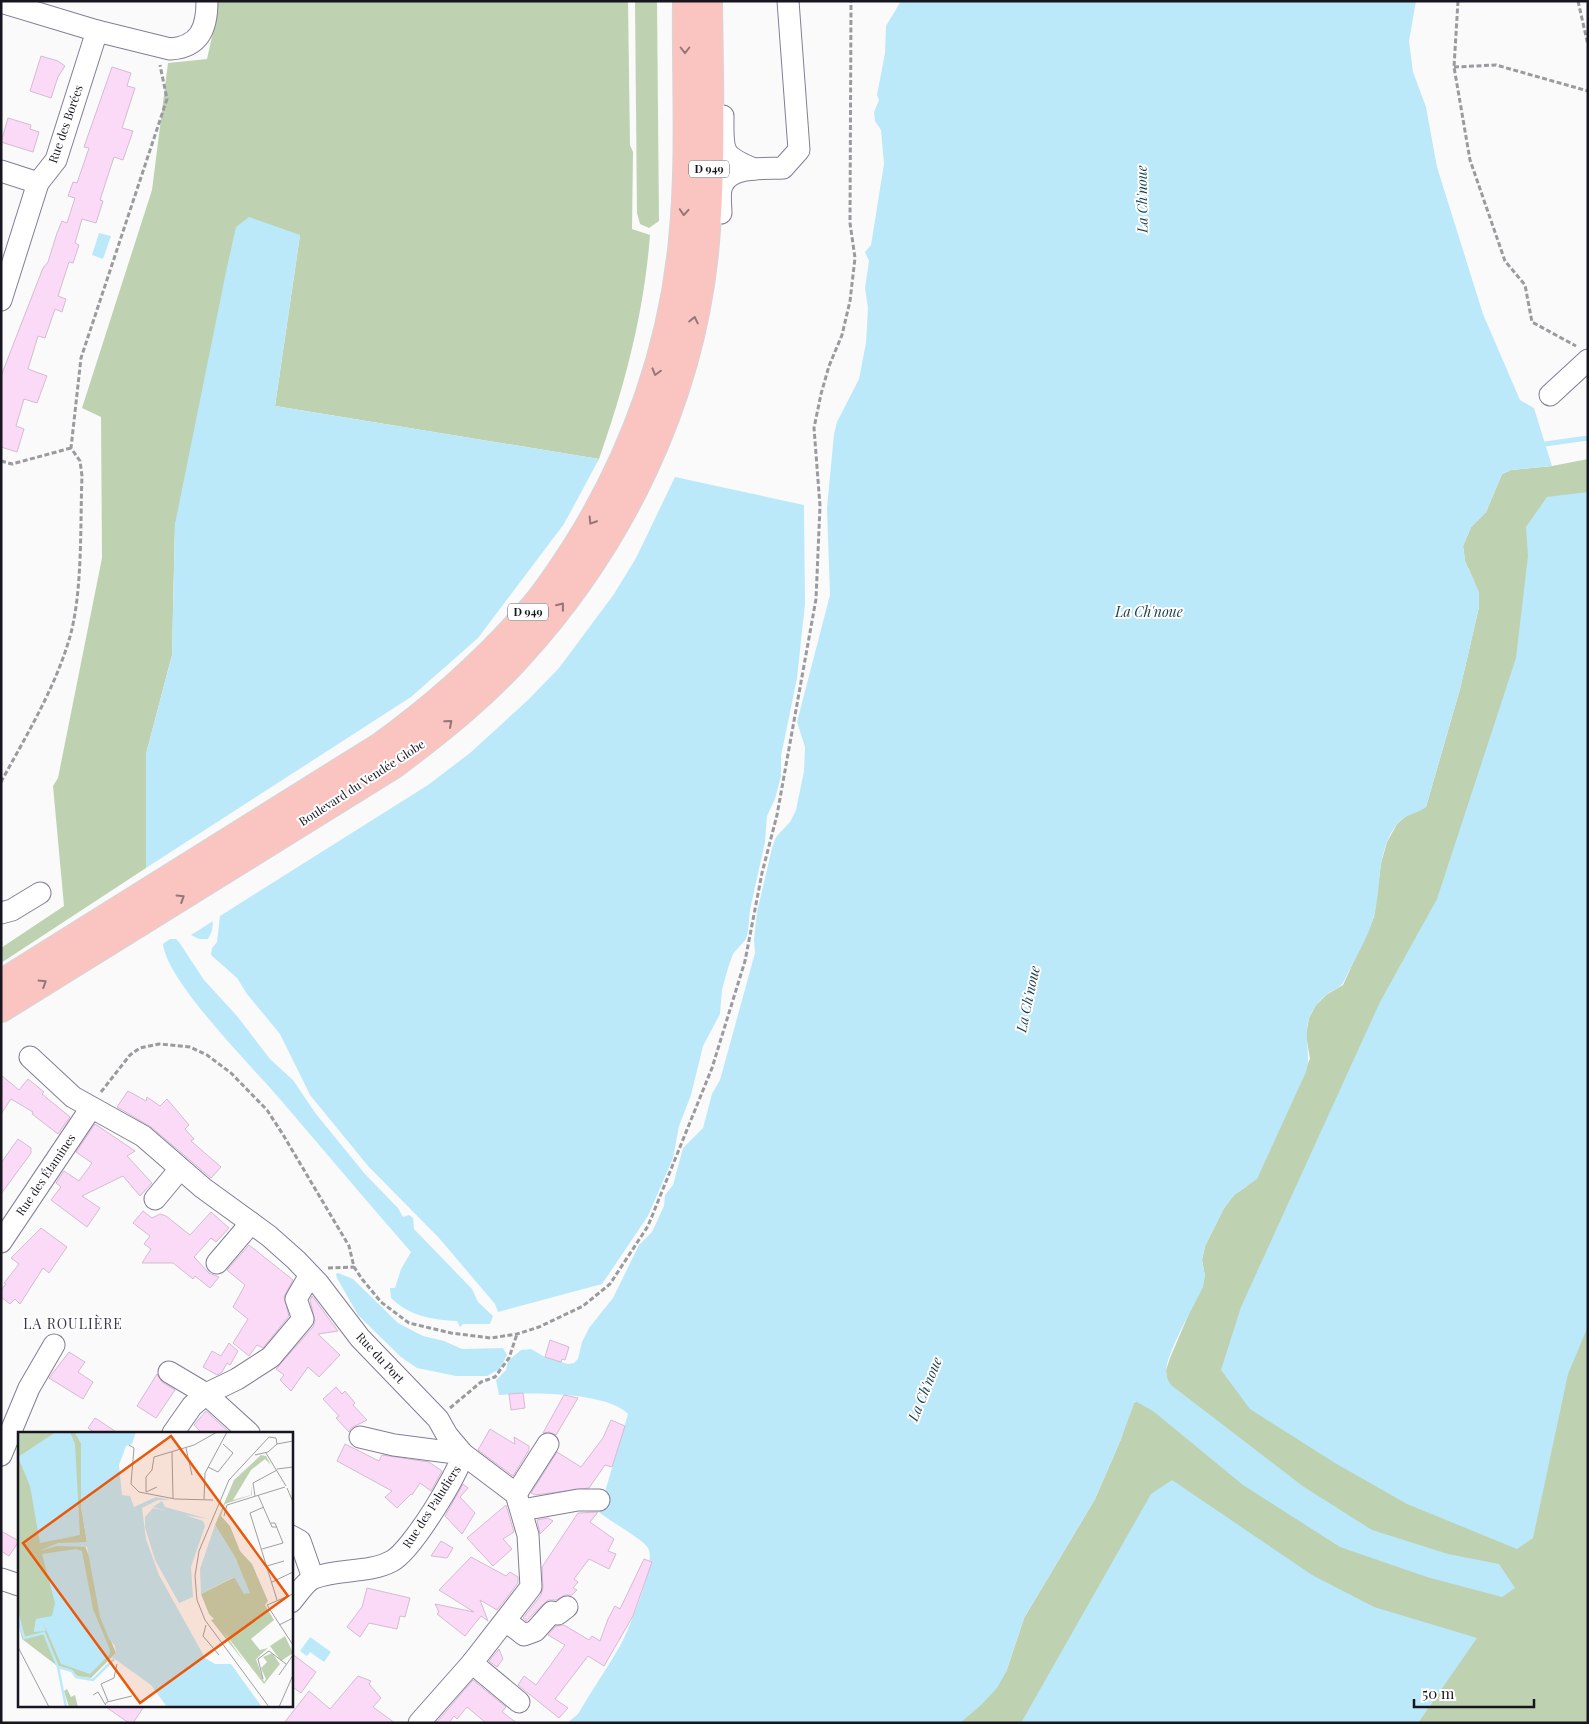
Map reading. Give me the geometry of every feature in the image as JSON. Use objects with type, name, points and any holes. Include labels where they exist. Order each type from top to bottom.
[{"type":"main road","name":"Boulevard du Vendée Globe","points":[[1,983],[380,746],[423,716],[463,682],[535,605],[568,560],[618,473],[651,391],[666,338],[677,282],[685,197],[686,1]]},
{"type":"main road","name":"Boulevard du Vendée Globe","points":[[1,1009],[394,765],[439,731],[519,657],[586,574],[638,483],[658,439],[694,321],[704,254],[710,84],[709,1]]},
{"type":"street","points":[[1,2],[170,49],[181,48],[195,40],[205,26],[207,1]]},
{"type":"street","points":[[704,254],[720,226],[722,186],[733,174],[754,169],[783,168],[799,150],[788,1]]},
{"type":"street","name":"Rue des Borées","points":[[1,300],[38,183],[56,160],[97,30]]},
{"type":"street","points":[[710,84],[723,115],[723,145],[728,156],[754,169]]},
{"type":"street","points":[[1,171],[38,183]]},
{"type":"street","points":[[1550,395],[1584,354]]},
{"type":"street","points":[[1,913],[12,910],[40,893]]},
{"type":"street","name":"Rue du Port","points":[[30,1057],[74,1097],[91,1108],[131,1128],[296,1260],[360,1338],[438,1419],[447,1435],[464,1454],[519,1502]]},
{"type":"street","name":"Rue des Étamines","points":[[1,1242],[91,1108]]},
{"type":"street","points":[[155,1199],[180,1169]]},
{"type":"street","points":[[218,1263],[251,1223]]},
{"type":"street","points":[[174,1432],[192,1406],[206,1394],[237,1379],[271,1358],[303,1319],[296,1299],[310,1275]]},
{"type":"street","points":[[1,1455],[29,1388],[54,1344]]},
{"type":"street","points":[[169,1372],[206,1394],[248,1432]]},
{"type":"street","points":[[360,1438],[394,1445],[464,1454]]},
{"type":"street","points":[[418,1723],[472,1663],[531,1587],[528,1535],[519,1502],[548,1444]]},
{"type":"street","name":"Rue des Paludiers","points":[[313,1578],[370,1569],[394,1560],[410,1544],[446,1490],[456,1474],[464,1454]]},
{"type":"street","points":[[519,1502],[599,1500]]},
{"type":"street","points":[[292,1537],[300,1541],[313,1578],[292,1601]]},
{"type":"street","points":[[1,1579],[18,1585]]},
{"type":"street","points":[[506,1621],[524,1635],[535,1631],[552,1612],[558,1614],[567,1608]]},
{"type":"street","points":[[472,1663],[519,1702]]},
{"type":"path","points":[[104,1090],[130,1055],[140,1048],[159,1044],[190,1047],[207,1055],[231,1073],[267,1110],[349,1246],[354,1267],[381,1302],[409,1323],[424,1328],[491,1338],[517,1334],[539,1327],[583,1306],[610,1284],[648,1226],[712,1068],[745,960],[762,873],[777,815],[816,599],[820,506],[814,428],[829,366],[842,335],[850,301],[854,258],[850,223],[851,1]]},
{"type":"path","points":[[1458,1],[1454,67],[1470,160],[1505,261],[1525,285],[1532,322],[1584,354]]},
{"type":"path","points":[[1578,1],[1588,45]]},
{"type":"path","points":[[1,782],[38,714],[69,640],[77,604],[82,476],[80,461],[71,448],[80,365],[89,328],[168,99],[159,58]]},
{"type":"path","points":[[1454,67],[1496,65],[1588,91]]},
{"type":"path","points":[[1,461],[12,464],[71,448]]},
{"type":"path","points":[[438,1419],[481,1382],[495,1377],[508,1358],[517,1334]]},
{"type":"green space","points":[[217,1],[628,1],[630,145],[633,152],[632,229],[650,235],[643,292],[632,348],[617,404],[599,459],[275,406],[300,235],[175,524],[172,655],[146,754],[146,868],[1,963],[1,948],[64,906],[53,786],[58,778],[102,558],[101,417],[82,408],[152,190],[168,63],[207,59],[216,19]]},
{"type":"green space","points":[[635,1],[657,1],[659,221],[649,228],[640,224],[637,213]]},
{"type":"green space","points":[[1588,459],[1588,1723],[960,1723],[1006,1672],[1024,1618],[1095,1499],[1121,1439],[1132,1404],[1167,1381],[1166,1370],[1170,1358],[1205,1276],[1202,1260],[1205,1246],[1224,1208],[1234,1195],[1247,1186],[1310,1059],[1306,1035],[1309,1018],[1316,1005],[1326,995],[1343,985],[1374,917],[1381,863],[1387,842],[1397,824],[1406,816],[1426,807],[1460,689],[1479,607],[1474,581],[1465,561],[1463,546],[1471,527],[1486,512],[1502,474],[1511,470],[1552,466]]},
{"type":"water","name":"La Ch'noue","points":[[901,1],[1416,1],[1409,41],[1413,72],[1426,107],[1437,167],[1483,314],[1520,400],[1534,408],[1552,466],[1511,470],[1502,474],[1486,512],[1471,527],[1463,546],[1465,561],[1479,592],[1479,607],[1460,689],[1426,807],[1400,821],[1390,834],[1383,857],[1374,916],[1368,932],[1342,984],[1321,999],[1310,1016],[1307,1030],[1308,1065],[1306,1072],[1257,1179],[1234,1195],[1224,1208],[1205,1246],[1202,1260],[1205,1276],[1203,1287],[1176,1341],[1166,1373],[1171,1385],[1304,1487],[1372,1530],[1448,1554],[1499,1564],[1515,1588],[1502,1597],[1427,1577],[1340,1547],[1243,1485],[1153,1411],[1135,1401],[1095,1499],[1024,1618],[1006,1672],[997,1688],[960,1723],[567,1723],[578,1714],[620,1646],[641,1596],[649,1567],[650,1556],[645,1544],[599,1512],[628,1414],[618,1407],[603,1401],[567,1395],[499,1395],[496,1380],[506,1370],[508,1361],[521,1350],[531,1349],[545,1357],[568,1364],[574,1363],[578,1359],[582,1342],[589,1328],[613,1298],[639,1245],[652,1232],[664,1206],[665,1195],[673,1185],[683,1148],[703,1128],[712,1094],[720,1080],[755,953],[754,939],[757,912],[772,848],[776,837],[790,822],[796,810],[804,771],[805,747],[797,722],[830,595],[827,508],[834,434],[837,422],[859,379],[866,343],[868,308],[865,288],[869,261],[865,252],[871,245],[884,164],[881,130],[875,121],[874,112],[879,100],[877,95],[885,53],[886,26]]},
{"type":"water","points":[[249,217],[300,235],[275,406],[599,459],[564,524],[478,638],[411,697],[146,868],[146,754],[172,655],[175,524],[236,227]]},
{"type":"water","points":[[99,233],[111,236],[103,259],[92,255]]},
{"type":"water","points":[[675,477],[804,505],[805,604],[797,678],[781,756],[781,776],[775,799],[767,816],[765,842],[750,910],[746,939],[733,954],[728,968],[722,990],[720,1014],[703,1046],[691,1095],[679,1126],[673,1158],[648,1216],[602,1284],[498,1312],[495,1304],[439,1238],[368,1166],[310,1095],[280,1034],[247,994],[237,978],[211,955],[212,948],[217,942],[220,916],[428,785],[470,753],[528,700],[559,668],[614,594],[636,558]]},
{"type":"water","points":[[1588,492],[1588,1326],[1568,1374],[1533,1538],[1517,1549],[1407,1504],[1335,1463],[1250,1409],[1221,1370],[1241,1307],[1380,1002],[1437,899],[1516,658],[1528,556],[1526,527],[1547,497]]},
{"type":"water","points":[[213,921],[212,931],[208,939],[199,939],[191,935]]},
{"type":"water","points":[[170,939],[176,939],[179,942],[204,980],[237,1016],[270,1059],[293,1080],[316,1114],[365,1174],[398,1208],[403,1217],[409,1215],[413,1218],[414,1229],[472,1289],[478,1302],[493,1316],[490,1324],[463,1324],[460,1327],[457,1321],[439,1320],[413,1313],[391,1298],[390,1288],[395,1288],[401,1269],[411,1252],[196,1003],[168,961],[163,944]]},
{"type":"water","points":[[338,1273],[353,1279],[398,1323],[423,1336],[444,1341],[462,1349],[503,1348],[507,1355],[500,1369],[487,1376],[456,1376],[417,1368],[401,1357],[358,1315],[337,1278],[336,1274]]},
{"type":"water","points":[[1172,1480],[1312,1575],[1374,1607],[1477,1638],[1418,1723],[1021,1723],[1151,1494]]},
{"type":"water","points":[[310,1637],[331,1652],[324,1662],[310,1652],[307,1656],[300,1651]]},
{"type":"building","points":[[41,56],[58,61],[65,66],[58,77],[51,98],[30,91]]},
{"type":"building","points":[[112,67],[131,73],[127,86],[135,88],[122,128],[133,131],[123,160],[114,157],[100,200],[103,201],[96,223],[82,219],[75,243],[79,245],[73,263],[69,262],[58,296],[66,299],[62,312],[55,309],[45,338],[38,336],[28,369],[47,376],[37,403],[24,399],[16,426],[24,429],[17,452],[1,447],[1,376],[43,268],[48,262],[62,221],[67,223],[75,198],[68,196],[73,182],[77,183],[89,148],[84,147]]},
{"type":"building","points":[[8,118],[31,125],[30,129],[39,132],[33,152],[1,142]]},
{"type":"building","points":[[1,1075],[19,1090],[28,1079],[44,1092],[42,1094],[70,1117],[58,1134],[32,1114],[33,1112],[11,1099],[1,1114]]},
{"type":"building","points":[[128,1091],[146,1101],[147,1097],[160,1106],[167,1099],[189,1125],[185,1129],[194,1139],[191,1141],[221,1167],[211,1178],[151,1127],[117,1107]]},
{"type":"building","points":[[95,1124],[135,1151],[127,1156],[152,1183],[140,1196],[123,1176],[82,1196],[100,1208],[87,1227],[51,1200],[61,1187],[56,1183],[64,1171],[79,1181],[92,1163],[76,1152]]},
{"type":"building","points":[[18,1139],[31,1148],[31,1153],[1,1194],[1,1163]]},
{"type":"building","points":[[143,1211],[152,1218],[160,1214],[166,1216],[190,1235],[211,1212],[229,1228],[216,1242],[211,1238],[194,1257],[209,1273],[219,1277],[210,1288],[195,1276],[193,1279],[173,1263],[142,1263],[151,1249],[144,1244],[150,1236],[133,1223]]},
{"type":"building","points":[[41,1228],[67,1247],[49,1273],[43,1268],[20,1304],[15,1299],[10,1304],[1,1297],[1,1290],[6,1284],[4,1283],[19,1264],[11,1258]]},
{"type":"building","points":[[249,1245],[293,1280],[284,1297],[289,1316],[263,1348],[257,1345],[249,1356],[233,1343],[248,1319],[233,1307],[245,1285],[227,1270]]},
{"type":"building","points":[[312,1296],[338,1331],[318,1334],[340,1355],[319,1377],[308,1367],[291,1391],[280,1380],[284,1375],[276,1369],[313,1327],[315,1321],[310,1300]]},
{"type":"building","points":[[550,1340],[569,1347],[565,1360],[562,1359],[561,1362],[545,1357]]},
{"type":"building","points":[[229,1343],[238,1351],[230,1365],[227,1363],[222,1372],[217,1375],[203,1367],[212,1351],[221,1356]]},
{"type":"building","points":[[69,1352],[85,1362],[78,1372],[93,1382],[83,1399],[49,1378]]},
{"type":"building","points":[[157,1374],[162,1382],[175,1390],[156,1418],[137,1406]]},
{"type":"building","points":[[336,1387],[342,1394],[345,1391],[355,1403],[353,1405],[367,1420],[351,1428],[349,1432],[336,1418],[339,1416],[323,1399]]},
{"type":"building","points":[[523,1393],[525,1408],[511,1410],[509,1394]]},
{"type":"building","points":[[564,1395],[578,1398],[556,1435],[549,1432],[543,1433]]},
{"type":"building","points":[[206,1411],[229,1432],[201,1432],[194,1425]]},
{"type":"building","points":[[95,1418],[116,1432],[94,1432],[88,1428]]},
{"type":"building","points":[[611,1420],[625,1426],[612,1467],[605,1465],[589,1488],[535,1495],[531,1493],[557,1452],[581,1467],[603,1438]]},
{"type":"building","points":[[490,1429],[515,1444],[514,1437],[529,1446],[529,1450],[513,1476],[478,1450]]},
{"type":"building","points":[[345,1444],[379,1461],[382,1455],[429,1462],[442,1471],[431,1491],[420,1483],[412,1495],[397,1508],[385,1497],[392,1491],[337,1461]]},
{"type":"building","points":[[463,1484],[468,1488],[460,1497],[475,1513],[462,1534],[445,1516]]},
{"type":"building","points":[[506,1505],[514,1532],[503,1539],[512,1549],[493,1566],[467,1538]]},
{"type":"building","points":[[598,1512],[590,1522],[614,1539],[608,1551],[616,1554],[609,1569],[589,1559],[574,1579],[578,1582],[573,1588],[577,1590],[572,1595],[565,1595],[556,1600],[548,1600],[526,1621],[523,1618],[541,1595],[543,1587],[542,1567],[578,1513]]},
{"type":"building","points":[[548,1518],[553,1521],[540,1534],[537,1520]]},
{"type":"building","points":[[1,1531],[18,1540],[9,1556],[1,1551]]},
{"type":"building","points":[[441,1541],[453,1548],[447,1558],[431,1556]]},
{"type":"building","points":[[471,1557],[506,1576],[510,1572],[518,1577],[518,1583],[497,1610],[480,1600],[488,1621],[481,1616],[465,1636],[437,1614],[439,1612],[435,1604],[474,1612],[439,1590]]},
{"type":"building","points":[[644,1559],[652,1562],[633,1616],[604,1666],[588,1656],[555,1699],[568,1708],[559,1718],[518,1685],[524,1676],[536,1685],[565,1645],[548,1635],[556,1626],[564,1625],[589,1640],[592,1636],[600,1641],[608,1619],[615,1606],[620,1609]]},
{"type":"building","points":[[367,1588],[410,1598],[405,1617],[400,1616],[397,1629],[369,1623],[360,1637],[347,1627],[362,1607]]},
{"type":"building","points":[[499,1649],[503,1659],[497,1667],[489,1661]]},
{"type":"building","points":[[292,1654],[316,1672],[301,1693],[292,1687]]},
{"type":"building","points":[[358,1676],[371,1681],[369,1684],[381,1698],[373,1707],[395,1723],[284,1723],[309,1691],[330,1709]]},
{"type":"building","points":[[473,1680],[506,1707],[502,1712],[517,1723],[486,1723],[467,1707],[457,1719],[454,1716],[449,1723],[436,1723]]},
{"type":"building","points":[[104,1706],[144,1706],[133,1723],[129,1723]]},
{"type":"waterway","points":[[1545,444],[1588,438]]},
{"type":"district","name":"LA ROULIÈRE","points":[[73,1324]]}]
